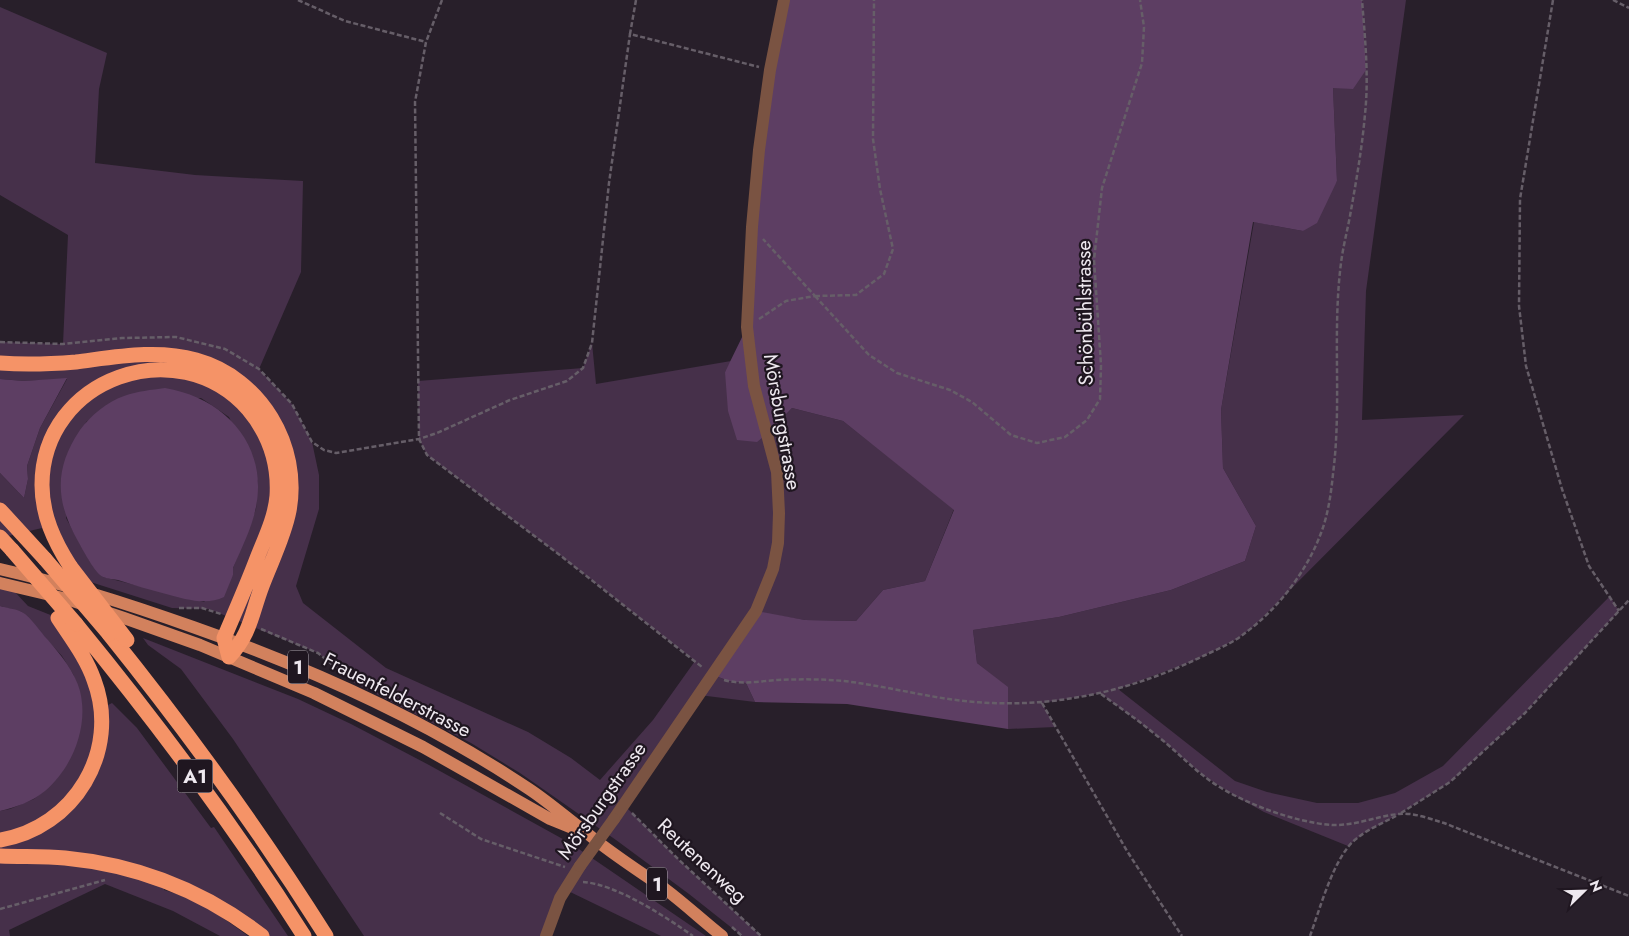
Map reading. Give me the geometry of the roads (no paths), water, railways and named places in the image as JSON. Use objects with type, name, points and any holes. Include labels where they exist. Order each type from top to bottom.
[{"type":"highway","points":[[0,363],[44,364],[136,355],[172,356],[196,360],[221,370],[257,398],[272,419],[284,444],[289,466],[291,490],[286,523],[257,600],[250,625],[241,644],[229,658]]},
{"type":"highway","points":[[165,704],[127,640],[70,566],[50,530],[42,491],[43,468],[47,451],[54,433],[64,418],[82,398],[97,387],[120,376],[154,369],[177,370],[212,381],[242,402],[257,421],[270,446],[277,476],[276,498],[272,519],[224,638],[229,658]]},
{"type":"highway","name":"A1","points":[[0,510],[109,634],[165,704],[250,819],[326,936]]},
{"type":"highway","name":"A1","points":[[0,538],[76,624],[138,700],[242,842],[304,936]]},
{"type":"highway","points":[[0,840],[32,830],[62,811],[83,788],[93,769],[102,734],[102,716],[94,680],[82,654],[12,550]]},
{"type":"highway","points":[[0,856],[79,860],[117,866],[149,874],[180,886],[210,901],[235,916],[262,936]]},
{"type":"main road","name":"Frauenfelderstrasse","points":[[0,569],[53,581],[126,603],[241,644],[350,689],[448,739],[542,798],[557,808],[588,835],[667,891],[722,936]]},
{"type":"main road","name":"Frauenfelderstrasse","points":[[0,583],[96,608],[200,645],[314,693],[407,739],[550,819],[588,835]]},
{"type":"street","name":"Mörsburgstrasse","points":[[546,936],[560,898],[578,868],[624,805],[756,612],[773,570],[778,543],[779,513],[776,472],[754,386],[747,327],[752,227],[759,150],[770,70],[784,0]]}]
